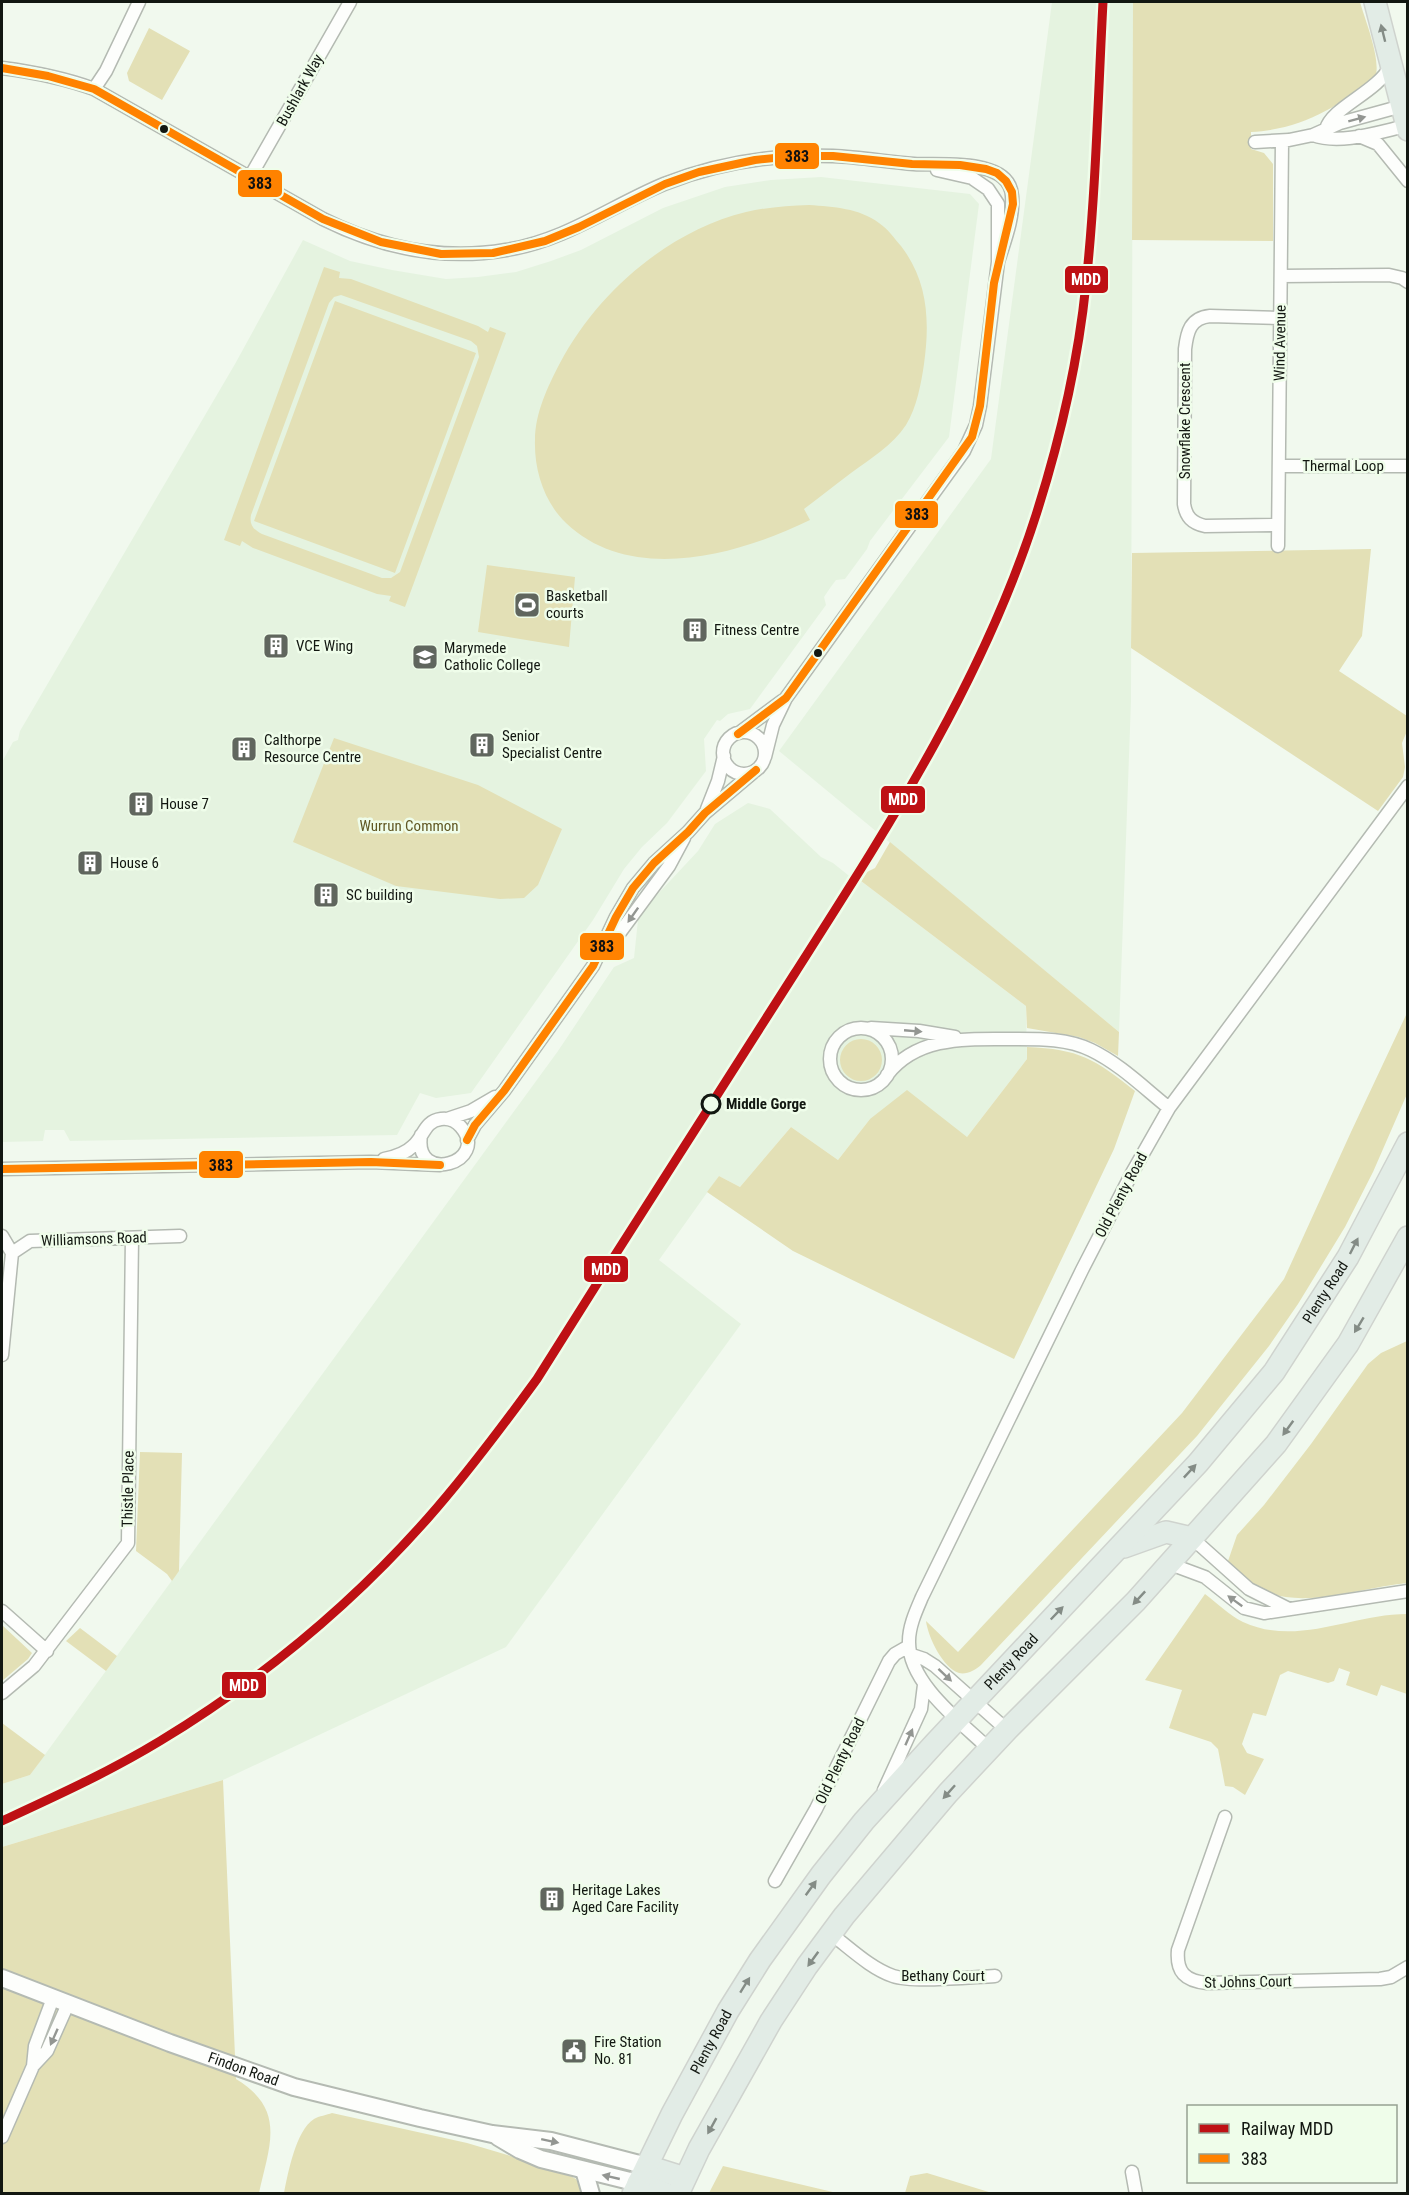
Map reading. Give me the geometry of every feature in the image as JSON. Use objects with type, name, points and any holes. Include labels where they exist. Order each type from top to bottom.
[{"type":"highway","points":[[1375,2],[1406,118]]},
{"type":"highway","name":"Plenty Road","points":[[639,2181],[695,2070],[760,1960],[821,1875],[876,1809],[957,1719],[1198,1463],[1274,1372],[1348,1257],[1407,1143]]},
{"type":"highway","points":[[681,2186],[771,2021],[831,1934],[948,1793],[1007,1730],[1098,1641],[1170,1564],[1276,1444],[1353,1335],[1407,1237]]},
{"type":"highway","points":[[1118,1549],[1161,1533],[1174,1532],[1192,1538]]},
{"type":"highway","name":"Findon Road","points":[[639,2181],[681,2186]]},
{"type":"highway","name":"Findon Road","points":[[639,2181],[667,2193]]},
{"type":"street","points":[[94,88],[105,71],[138,2]]},
{"type":"street","name":"Bushlark Way","points":[[250,177],[350,2]]},
{"type":"street","points":[[1326,129],[1334,116],[1381,80],[1391,65]]},
{"type":"street","points":[[2,68],[32,71],[94,88],[348,232],[403,249],[458,255],[507,250],[543,242],[564,234],[642,194],[678,179],[772,158],[832,156],[914,164],[974,166],[988,169],[1005,180],[1012,195],[1011,215],[998,262]]},
{"type":"street","points":[[1255,142],[1282,141],[1313,135],[1326,129],[1406,118]]},
{"type":"street","points":[[1313,135],[1331,139],[1356,136],[1406,118]]},
{"type":"street","points":[[1356,136],[1365,137],[1377,144],[1407,181]]},
{"type":"street","name":"Wind Avenue","points":[[1278,546],[1282,141]]},
{"type":"street","points":[[2,1169],[371,1162],[440,1165],[453,1164],[459,1159],[466,1150],[467,1140],[475,1125],[504,1090],[593,966],[614,942],[669,866],[685,837],[705,813],[761,766],[773,725],[786,698],[972,437],[980,406],[998,262],[998,204],[988,189],[972,178],[914,164]]},
{"type":"street","points":[[1281,276],[1389,275],[1402,278],[1407,282]]},
{"type":"street","name":"Snowflake Crescent","points":[[1278,525],[1205,526],[1194,522],[1187,515],[1184,504],[1185,349],[1187,332],[1199,318],[1210,316],[1280,318]]},
{"type":"street","name":"Thermal Loop","points":[[1279,466],[1407,466]]},
{"type":"street","points":[[705,813],[718,781],[728,741],[786,698]]},
{"type":"street","points":[[738,734],[746,733],[758,738],[763,745],[765,757]]},
{"type":"street","points":[[724,756],[728,766],[736,772],[746,774],[756,770]]},
{"type":"street","name":"Old Plenty Road","points":[[775,1881],[816,1809],[889,1661],[895,1654],[911,1651],[912,1626],[922,1597],[1082,1270],[1132,1173],[1169,1108],[1407,786]]},
{"type":"street","points":[[593,966],[616,917],[633,888],[654,862],[685,837]]},
{"type":"street","points":[[864,1027],[879,1033],[889,1045],[892,1060],[887,1075]]},
{"type":"street","points":[[962,1039],[919,1031],[853,1028],[845,1031],[834,1042],[830,1058],[833,1073],[843,1084],[860,1090],[874,1087],[896,1064],[912,1053],[938,1043],[962,1039],[1043,1038],[1090,1049],[1108,1060],[1169,1108]]},
{"type":"street","points":[[371,1162],[404,1153],[413,1146],[429,1123],[471,1111],[504,1090]]},
{"type":"street","points":[[447,1119],[459,1125],[467,1140]]},
{"type":"street","points":[[421,1136],[420,1147],[423,1155],[440,1165]]},
{"type":"street","points":[[2,1236],[12,1253],[2,1355]]},
{"type":"street","name":"Williamsons Road","points":[[12,1253],[30,1241],[180,1236]]},
{"type":"street","name":"Thistle Place","points":[[2,1693],[34,1666],[47,1651],[128,1543],[132,1238]]},
{"type":"street","points":[[1192,1538],[1249,1589],[1290,1610]]},
{"type":"street","points":[[1170,1564],[1205,1577],[1235,1602],[1252,1611],[1290,1610],[1407,1591]]},
{"type":"street","points":[[2,1611],[47,1651]]},
{"type":"street","points":[[911,1651],[916,1674],[924,1685],[989,1749]]},
{"type":"street","points":[[911,1651],[935,1666],[1007,1730]]},
{"type":"street","points":[[876,1809],[918,1716],[924,1685]]},
{"type":"street","name":"St Johns Court","points":[[1225,1817],[1212,1847],[1178,1950],[1177,1961],[1180,1970],[1188,1978],[1196,1982],[1207,1983],[1380,1979],[1391,1977],[1407,1967]]},
{"type":"street","name":"Bethany Court","points":[[831,1934],[882,1971],[895,1977],[995,1976]]},
{"type":"street","name":"Findon Road","points":[[2,1978],[180,2047],[294,2087],[492,2134],[551,2140],[639,2181]]},
{"type":"street","points":[[2,2137],[33,2066],[47,2051],[61,2001]]},
{"type":"street","name":"Findon Road","points":[[492,2134],[531,2156],[639,2181]]},
{"type":"street","points":[[584,2170],[591,2193]]},
{"type":"street","points":[[1132,2172],[1136,2193]]},
{"type":"shaded area","points":[[1052,2],[1133,2],[1131,701],[1119,1032],[779,751],[991,459]]},
{"type":"shaded area","name":"Marymede Catholic College","points":[[821,177],[970,194],[979,204],[949,437],[870,541],[867,549],[845,579],[836,580],[830,588],[824,597],[826,605],[750,709],[728,714],[720,721],[717,720],[704,739],[706,771],[667,823],[642,847],[624,869],[593,920],[471,1093],[436,1098],[420,1093],[397,1135],[70,1141],[64,1130],[45,1130],[43,1141],[2,1142],[2,762],[13,742],[18,740],[20,731],[235,364],[303,240],[350,261],[392,270],[446,279],[478,277],[516,272],[551,261],[581,250],[663,208],[725,187],[771,180]]},
{"type":"shaded area","points":[[748,803],[770,809],[821,857],[861,881],[1026,1006],[1027,1059],[967,1137],[870,1119],[838,1160],[791,1127],[740,1187],[719,1176],[659,1260],[741,1324],[506,1647],[223,1780],[2,1847],[2,1784],[30,1775],[558,1051],[614,967],[634,958],[638,920],[650,897],[655,897],[698,851],[715,824]]},
{"type":"green space","points":[[1133,2],[1360,2],[1375,51],[1377,71],[1375,78],[1346,99],[1303,122],[1287,127],[1251,132],[1251,149],[1264,153],[1273,164],[1273,241],[1132,240]]},
{"type":"green space","points":[[149,28],[190,51],[162,100],[129,81],[127,73]]},
{"type":"green space","points":[[809,205],[846,209],[871,218],[885,228],[901,246],[917,273],[925,302],[926,348],[918,395],[906,425],[881,451],[804,509],[810,520],[782,533],[718,553],[685,558],[653,559],[621,554],[592,542],[558,515],[542,485],[535,451],[537,420],[543,400],[575,337],[615,289],[638,268],[689,234],[717,221],[746,212]]},
{"type":"green space","points":[[324,267],[340,272],[339,278],[351,279],[478,326],[488,332],[490,327],[506,333],[405,607],[389,601],[391,596],[377,594],[253,548],[242,541],[240,546],[224,540]],"holes":[[[341,295],[471,341],[477,346],[479,357],[400,572],[391,578],[382,578],[262,534],[254,529],[251,524],[251,515],[329,303],[334,297]]]},
{"type":"green space","points":[[335,301],[476,353],[395,573],[254,521]]},
{"type":"green space","points":[[1371,549],[1362,636],[1339,671],[1407,716],[1407,731],[1402,743],[1405,767],[1403,777],[1378,811],[1131,648],[1132,553]]},
{"type":"green space","name":"Basketball courts","points":[[487,565],[575,577],[569,647],[478,632]]},
{"type":"green space","name":"Wurrun Common","points":[[334,738],[478,785],[562,829],[538,885],[524,898],[500,899],[396,886],[293,842]]},
{"type":"green space","points":[[890,842],[1119,1032],[1118,1056],[1079,1037],[1027,1028],[1026,1006],[861,881],[867,872],[875,868]]},
{"type":"green space","points":[[1407,1013],[1407,1094],[1373,1172],[1345,1227],[1298,1304],[1269,1346],[1197,1436],[981,1665],[965,1673],[953,1670],[937,1651],[926,1621],[958,1652],[1182,1413],[1284,1279]]},
{"type":"green space","points":[[861,1039],[876,1045],[882,1060],[876,1075],[861,1081],[846,1075],[840,1060],[846,1045]]},
{"type":"green space","points":[[1027,1047],[1060,1050],[1086,1058],[1109,1071],[1135,1091],[1114,1149],[1014,1359],[793,1251],[707,1192],[719,1176],[740,1187],[791,1127],[838,1160],[870,1119],[907,1090],[967,1137],[1027,1059]]},
{"type":"green space","points":[[1407,1341],[1407,1583],[1313,1598],[1276,1595],[1255,1586],[1228,1561],[1237,1535],[1264,1505],[1311,1444],[1368,1364],[1381,1353]]},
{"type":"green space","points":[[140,1452],[182,1453],[179,1571],[172,1581],[167,1574],[136,1551]]},
{"type":"green space","points":[[1205,1594],[1243,1622],[1263,1629],[1304,1630],[1386,1615],[1407,1614],[1407,1694],[1381,1685],[1377,1696],[1346,1685],[1350,1672],[1339,1668],[1334,1681],[1328,1683],[1288,1671],[1280,1675],[1266,1716],[1253,1713],[1242,1744],[1247,1753],[1264,1759],[1245,1795],[1233,1787],[1225,1786],[1218,1749],[1211,1742],[1169,1728],[1182,1690],[1145,1680]]},
{"type":"green space","points":[[2,1625],[32,1653],[2,1681]]},
{"type":"green space","points":[[80,1628],[117,1656],[106,1671],[66,1641]]},
{"type":"green space","points":[[2,1723],[45,1755],[30,1775],[2,1784]]},
{"type":"green space","points":[[223,1780],[236,2079],[263,2103],[270,2130],[270,2144],[259,2193],[2,2194],[2,1847]]},
{"type":"green space","points":[[332,2113],[467,2143],[561,2171],[576,2179],[584,2193],[284,2193],[302,2132],[314,2119]]},
{"type":"green space","points":[[723,2166],[837,2193],[709,2193]]},
{"type":"green space","points":[[927,2173],[992,2193],[905,2193],[910,2176]]},
{"type":"rail line","name":"MDD","points":[[2,1821],[121,1763],[197,1718],[233,1693],[302,1640],[335,1611],[368,1581],[428,1518],[484,1450],[537,1379],[898,808],[961,694],[989,636],[1036,515],[1053,458],[1073,372],[1086,284],[1103,2]]},
{"type":"transit line","name":"383","points":[[2,68],[48,76],[94,89],[323,219],[381,242],[441,254],[493,253],[545,241],[579,227],[665,184],[699,172],[755,160],[794,156],[833,156],[912,164],[960,165],[986,169],[997,173],[1006,181],[1012,192],[1013,204],[994,283],[980,406],[972,437],[786,698],[738,734]]},
{"type":"transit line","name":"383","points":[[467,1140],[475,1125],[504,1091],[593,966],[616,917],[633,888],[654,863],[705,813],[756,770]]},
{"type":"transit line","name":"383","points":[[2,1169],[371,1162],[440,1165]]},
{"type":"place","name":"Basketball courts","points":[[527,605]]},
{"type":"place","name":"Fitness Centre","points":[[695,630]]},
{"type":"place","name":"VCE Wing","points":[[276,646]]},
{"type":"place","name":"Marymede Catholic College","points":[[425,657]]},
{"type":"place","name":"Senior Specialist Centre","points":[[482,745]]},
{"type":"place","name":"Calthorpe Resource Centre","points":[[244,749]]},
{"type":"place","name":"House 7","points":[[141,804]]},
{"type":"place","name":"House 6","points":[[90,863]]},
{"type":"place","name":"SC building","points":[[326,895]]},
{"type":"place","name":"Middle Gorge","points":[[711,1104]]},
{"type":"place","name":"Heritage Lakes Aged Care Facility","points":[[552,1899]]},
{"type":"place","name":"Fire Station No. 81","points":[[574,2051]]}]
